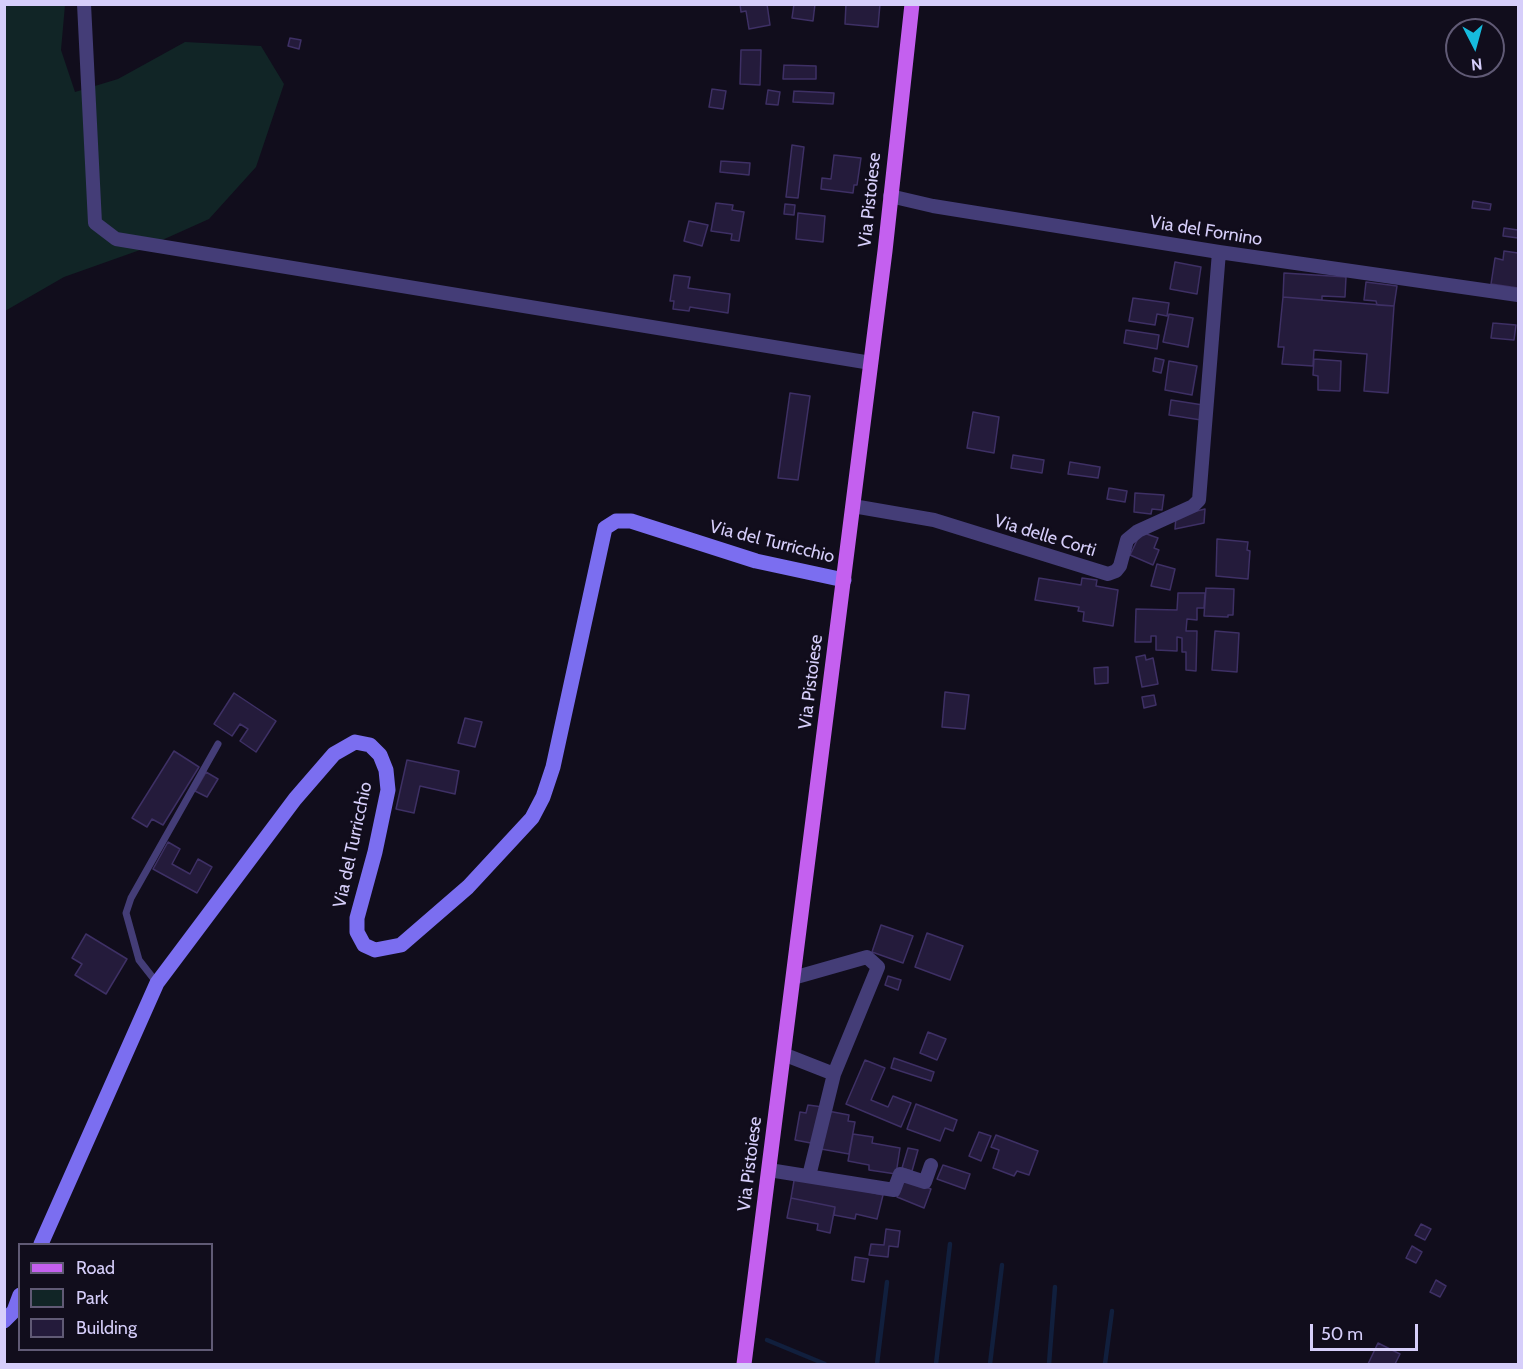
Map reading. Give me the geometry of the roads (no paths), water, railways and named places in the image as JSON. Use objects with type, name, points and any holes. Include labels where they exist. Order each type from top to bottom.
[{"type":"main road","name":"Via Pistoiese","points":[[744,1365],[871,363],[912,4]]},
{"type":"street","points":[[84,4],[95,223],[116,239],[871,363]]},
{"type":"street","name":"Via del Fornino","points":[[890,196],[933,206],[1219,252],[1518,295]]},
{"type":"street","name":"Via delle Corti","points":[[853,506],[934,520],[1108,574],[1116,571],[1120,566],[1127,540],[1138,531],[1193,506],[1199,500],[1219,252]]},
{"type":"street","name":"Via del Turricchio","points":[[42,1243],[157,983],[295,799],[334,754],[356,742],[370,745],[380,755],[386,770],[388,790],[375,852],[357,918],[357,932],[364,945],[375,950],[401,945],[468,887],[531,818],[543,797],[553,767],[599,546],[605,528],[616,521],[631,521],[756,561],[843,580]]},
{"type":"street","points":[[793,978],[867,957],[878,967],[834,1074],[809,1176]]},
{"type":"street","points":[[783,1054],[834,1074]]},
{"type":"street","points":[[769,1170],[894,1190],[900,1174],[924,1182],[931,1165]]},
{"type":"street","points":[[4,1321],[14,1311],[18,1300]]},
{"type":"lane","points":[[157,983],[140,960],[126,912],[131,898],[218,744]]},
{"type":"waterway","points":[[936,1364],[950,1244]]},
{"type":"waterway","points":[[990,1364],[1002,1265]]},
{"type":"waterway","points":[[877,1364],[887,1282]]},
{"type":"waterway","points":[[1049,1364],[1055,1287]]},
{"type":"waterway","points":[[1105,1364],[1112,1311]]},
{"type":"waterway","points":[[767,1340],[825,1364]]}]
